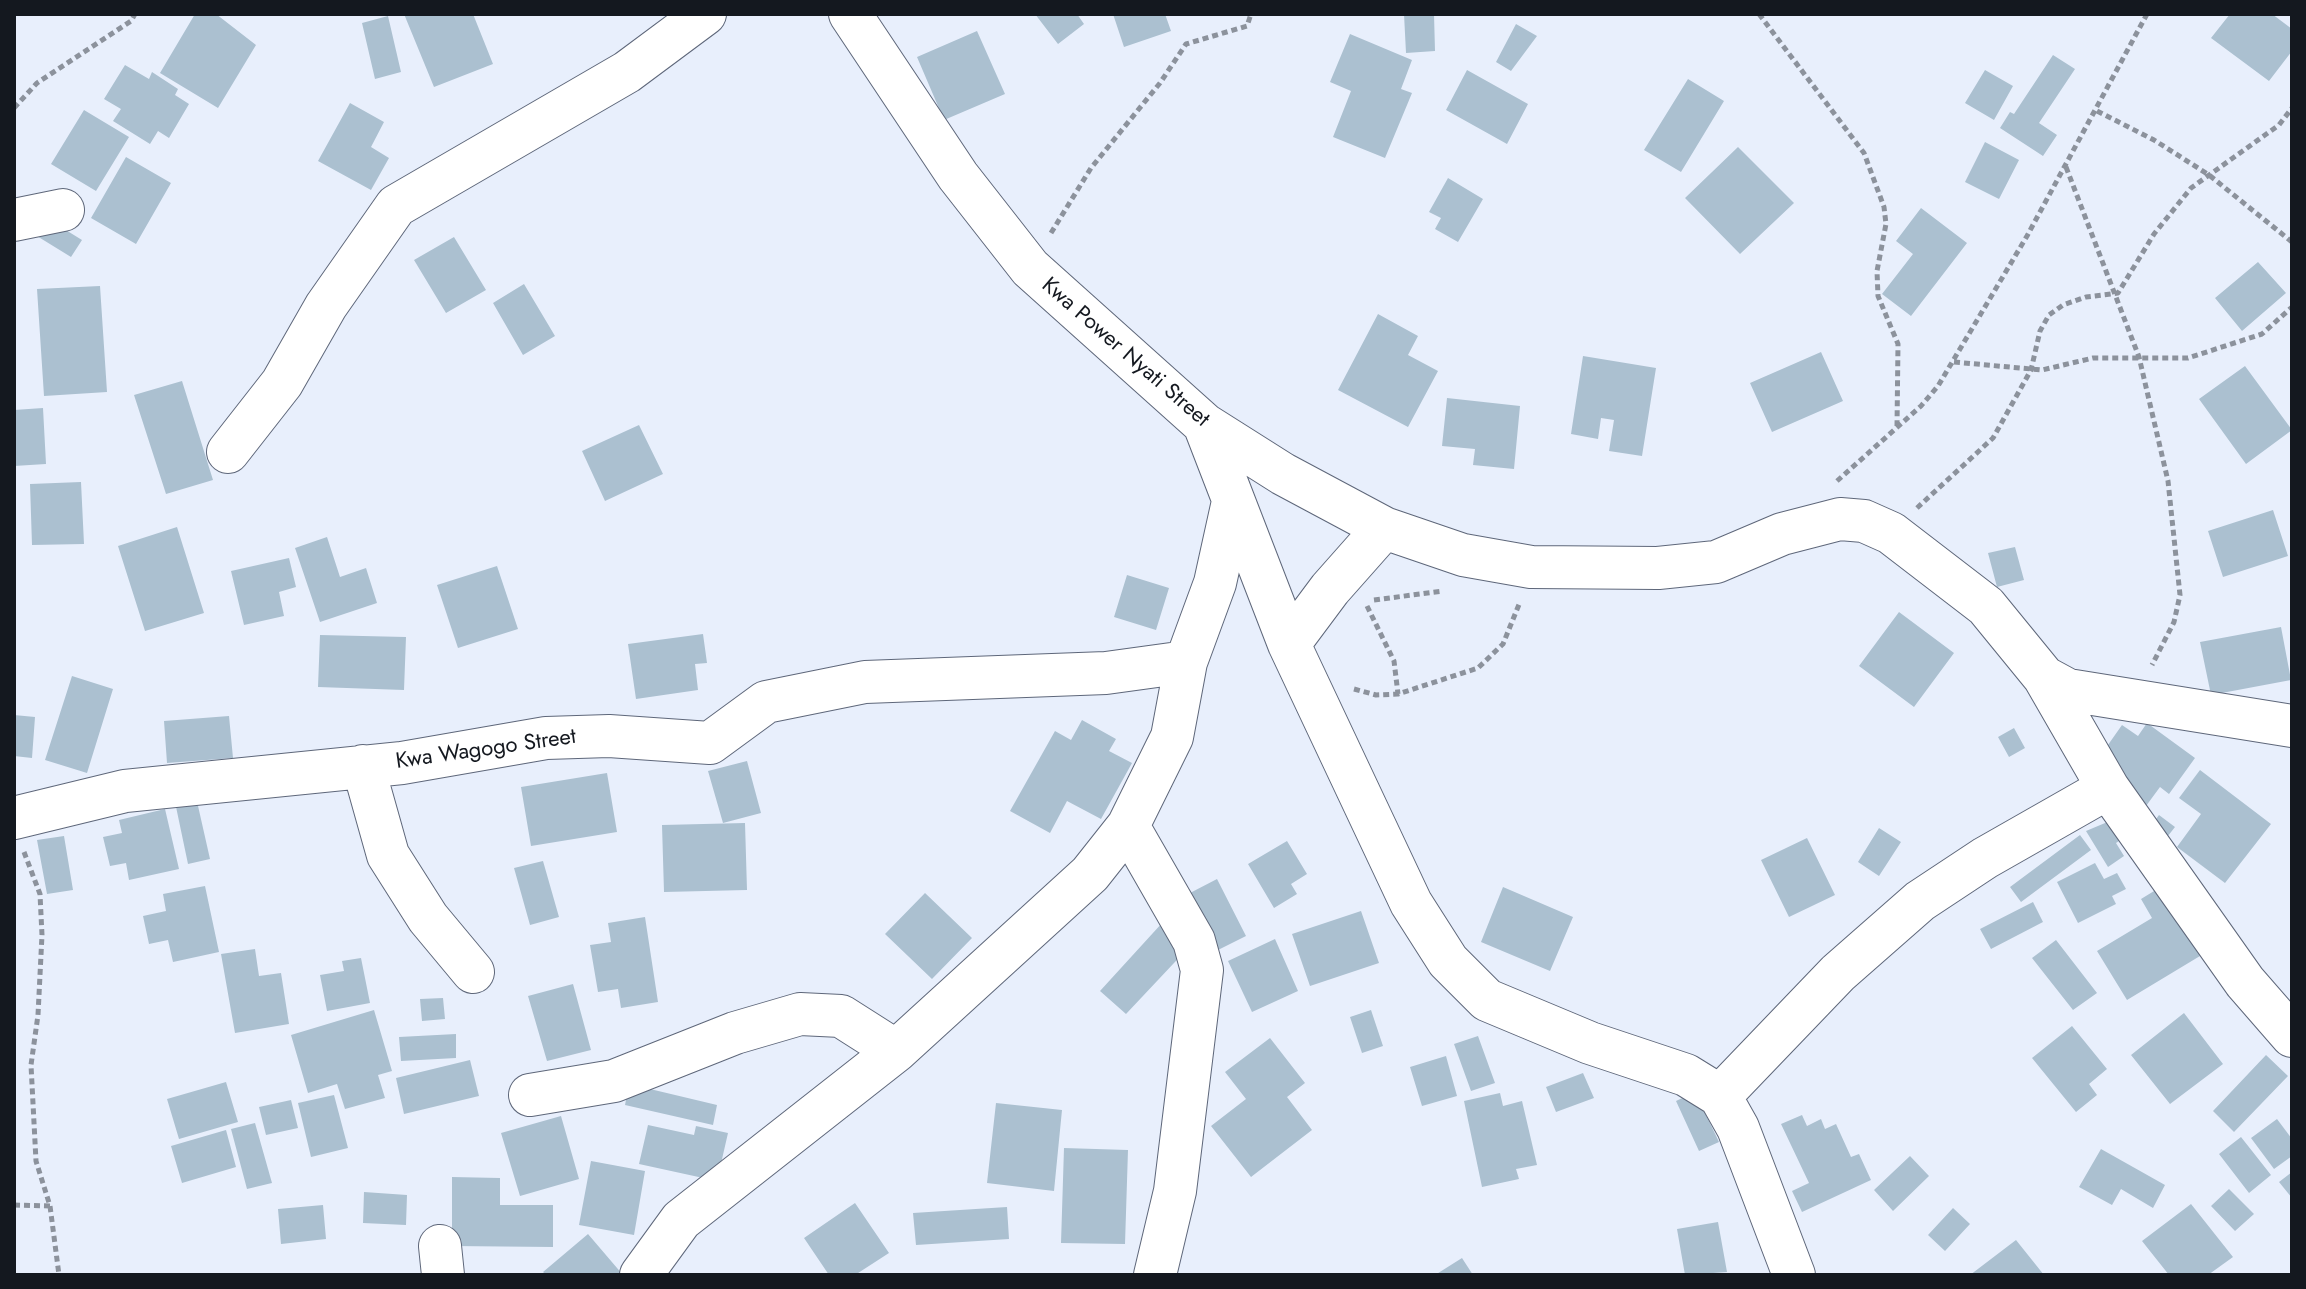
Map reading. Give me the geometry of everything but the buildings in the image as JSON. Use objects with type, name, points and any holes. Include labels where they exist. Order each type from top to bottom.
[{"type":"street","points":[[228,452],[282,383],[326,306],[396,206],[627,72],[705,14]]},
{"type":"street","name":"Kwa Power Nyati Street","points":[[850,14],[958,176],[1030,268],[1204,424],[1283,474],[1384,528],[1463,555],[1531,567],[1658,568],[1716,562],[1782,534],[1840,519],[1864,521],[1891,533],[1986,606],[2044,677],[2068,690],[2292,726]]},
{"type":"street","points":[[14,220],[63,210]]},
{"type":"street","points":[[1204,424],[1232,506],[1411,903],[1448,961],[1487,1000],[1590,1043],[1686,1075],[1720,1096],[1738,1128],[1794,1275]]},
{"type":"street","points":[[641,1275],[681,1220],[896,1051],[1090,874],[1128,826],[1172,737],[1186,662],[1215,583],[1232,506]]},
{"type":"street","points":[[1296,643],[1384,528]]},
{"type":"street","name":"Kwa Wagogo Street","points":[[17,828],[125,791],[363,766],[546,738],[609,736],[710,743],[766,702],[865,682],[1106,673],[1186,662]]},
{"type":"street","points":[[2044,677],[2108,788],[2245,982],[2292,1036]]},
{"type":"street","points":[[363,766],[388,855],[428,918],[473,972]]},
{"type":"street","points":[[1720,1096],[1838,973],[1920,901],[1985,858],[2108,788]]},
{"type":"street","points":[[1128,826],[1194,941],[1202,970],[1175,1191],[1155,1275]]},
{"type":"street","points":[[530,1095],[614,1081],[735,1033],[800,1014],[841,1016],[896,1051]]},
{"type":"path","points":[[14,108],[37,83],[131,21],[135,14]]},
{"type":"path","points":[[1030,268],[1091,168],[1160,83],[1186,44],[1247,26],[1251,14]]},
{"type":"path","points":[[1759,14],[1864,153],[1884,207],[1886,224],[1877,271],[1878,296],[1898,344],[1897,427]]},
{"type":"path","points":[[1827,491],[1921,406],[1953,362],[2066,167],[2147,14]]},
{"type":"path","points":[[2118,293],[2166,217],[2191,188],[2279,125],[2292,108]]},
{"type":"path","points":[[2097,111],[2154,140],[2209,175],[2292,242]]},
{"type":"path","points":[[2066,167],[2118,293],[2139,357],[2168,481],[2180,595],[2174,622],[2134,701]]},
{"type":"path","points":[[1891,533],[1993,438],[2031,370],[2040,331],[2049,315],[2063,305],[2086,297],[2118,293]]},
{"type":"path","points":[[1953,362],[2031,370],[2065,367],[2093,358],[2188,358],[2222,350],[2262,334],[2292,307]]},
{"type":"path","points":[[1448,591],[1403,594],[1365,601],[1296,643],[1356,691],[1376,695],[1398,694],[1478,668],[1494,656],[1512,627],[1531,567]]},
{"type":"path","points":[[1365,601],[1394,661],[1398,694]]},
{"type":"path","points":[[17,828],[40,894],[42,935],[38,1015],[31,1065],[36,1161],[50,1206],[59,1275]]},
{"type":"path","points":[[14,1205],[50,1206]]}]
